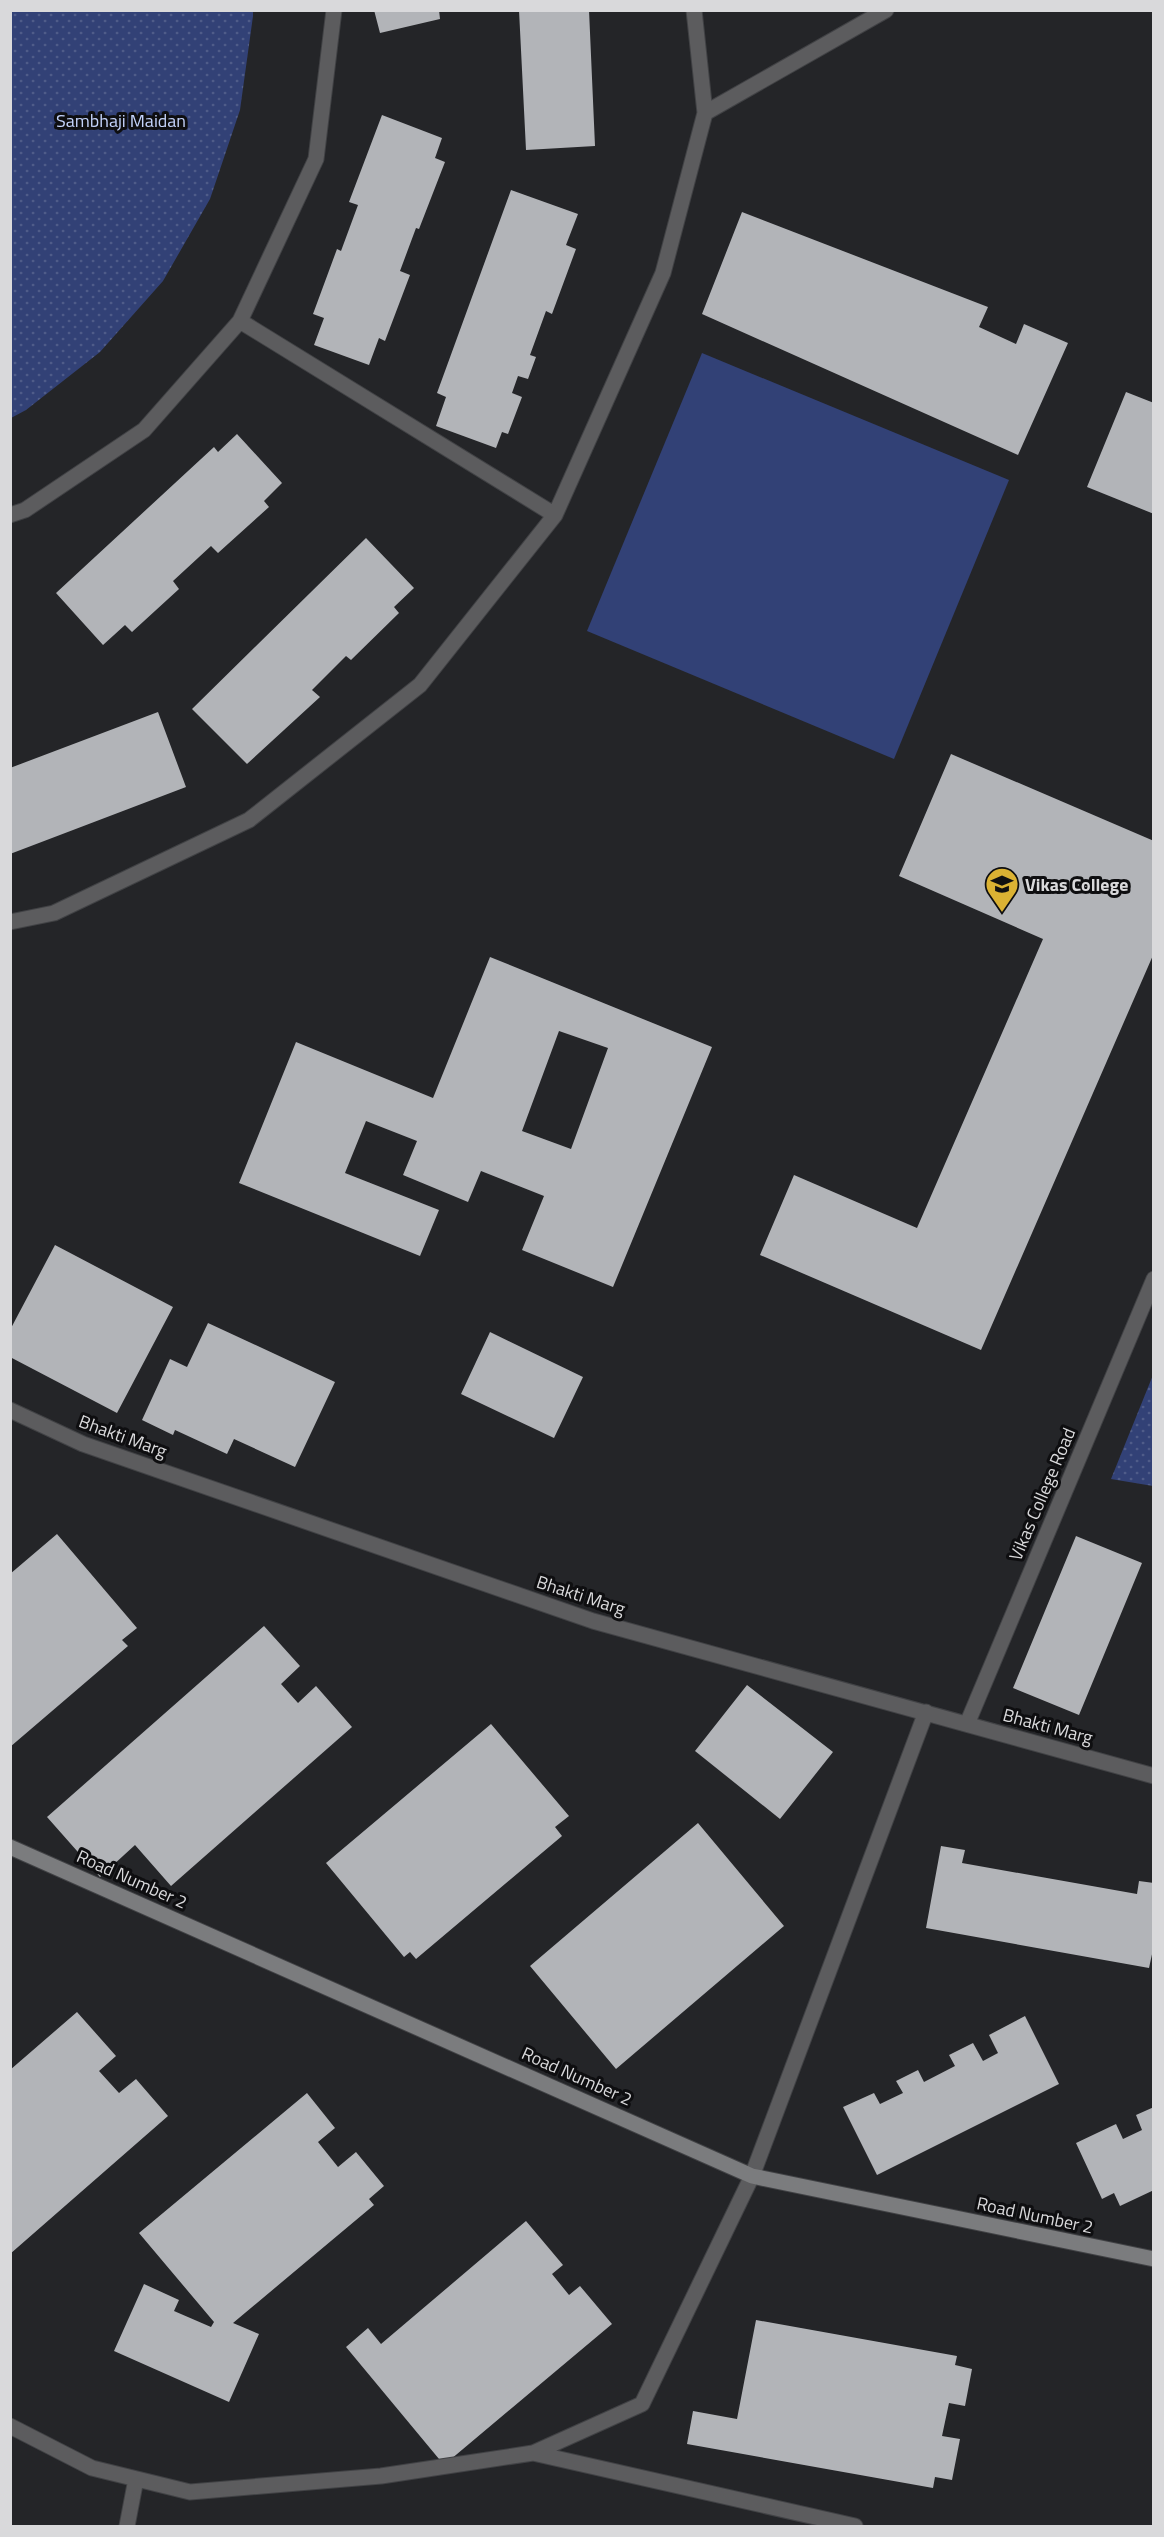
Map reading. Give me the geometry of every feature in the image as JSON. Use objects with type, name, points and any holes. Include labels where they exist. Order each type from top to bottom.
[{"type":"street","points":[[10,515],[25,510],[144,430],[240,321],[316,159],[334,10]]},
{"type":"street","points":[[10,922],[54,913],[249,820],[420,686],[555,515],[663,273],[705,113],[694,10]]},
{"type":"street","points":[[705,113],[885,10]]},
{"type":"street","points":[[240,321],[555,515]]},
{"type":"street","name":"Vikas College Road","points":[[967,1724],[1154,1279]]},
{"type":"street","name":"Bhakti Marg","points":[[10,1410],[82,1444],[592,1621],[1154,1776]]},
{"type":"street","points":[[10,2426],[92,2468],[190,2492],[381,2476],[533,2452],[642,2404],[752,2176],[926,1712]]},
{"type":"street","name":"Road Number 2","points":[[10,1847],[752,2176],[1154,2259]]},
{"type":"street","points":[[533,2452],[855,2526]]},
{"type":"street","points":[[127,2526],[136,2479]]},
{"type":"green space","name":"Sambhaji Maidan","points":[[11,10],[253,10],[253,16],[240,110],[210,199],[163,281],[100,352],[26,410],[11,418]]},
{"type":"green space","points":[[702,353],[1009,480],[894,759],[587,631]]},
{"type":"green space","points":[[1153,1375],[1153,1486],[1111,1479]]},
{"type":"building","points":[[374,10],[439,10],[440,19],[380,33]]},
{"type":"building","points":[[519,10],[589,10],[595,146],[526,150]]},
{"type":"building","points":[[382,115],[442,138],[435,158],[445,162],[400,271],[410,275],[385,341],[379,338],[369,365],[314,345],[324,318],[313,314],[337,249],[341,251],[358,205],[349,202]]},
{"type":"building","points":[[511,190],[578,214],[566,245],[576,249],[552,314],[546,311],[530,355],[536,357],[528,379],[518,376],[512,393],[522,397],[508,434],[502,432],[496,448],[436,426],[446,397],[437,393]]},
{"type":"building","points":[[742,212],[988,307],[979,327],[1016,344],[1024,324],[1068,343],[1018,455],[702,314]]},
{"type":"building","points":[[1126,392],[1154,403],[1154,514],[1087,487]]},
{"type":"building","points":[[237,434],[282,483],[264,501],[269,507],[218,553],[211,546],[173,581],[179,589],[132,632],[125,625],[103,645],[56,593],[214,447],[218,452]]},
{"type":"building","points":[[366,538],[414,588],[394,607],[399,613],[351,660],[346,656],[312,690],[320,697],[247,764],[192,709]]},
{"type":"building","points":[[158,712],[186,787],[10,854],[10,768]]},
{"type":"building","points":[[951,754],[1154,841],[1154,953],[981,1350],[760,1255],[794,1175],[917,1228],[1043,939],[899,876]]},
{"type":"building","points":[[490,957],[712,1047],[613,1287],[522,1250],[544,1196],[481,1171],[468,1202],[403,1175],[417,1141],[366,1121],[345,1173],[439,1210],[420,1256],[239,1183],[296,1042],[433,1098]],"holes":[[[559,1031],[608,1048],[571,1149],[522,1131]]]},
{"type":"building","points":[[55,1245],[173,1307],[117,1413],[10,1357],[10,1330]]},
{"type":"building","points":[[208,1323],[335,1382],[295,1467],[234,1439],[227,1454],[175,1430],[173,1435],[142,1420],[170,1359],[187,1367]]},
{"type":"building","points":[[490,1332],[583,1377],[554,1438],[461,1394]]},
{"type":"building","points":[[57,1534],[137,1628],[122,1640],[128,1646],[10,1747],[10,1574]]},
{"type":"building","points":[[1076,1536],[1142,1563],[1079,1715],[1013,1688]]},
{"type":"building","points":[[264,1626],[300,1666],[281,1684],[298,1703],[316,1686],[352,1727],[171,1886],[135,1845],[100,1877],[47,1817]]},
{"type":"building","points":[[747,1685],[833,1752],[780,1819],[695,1751]]},
{"type":"building","points":[[491,1724],[569,1816],[555,1827],[562,1836],[416,1959],[410,1952],[404,1957],[326,1863]]},
{"type":"building","points":[[698,1823],[784,1926],[616,2069],[530,1966]]},
{"type":"building","points":[[941,1846],[965,1850],[962,1863],[1137,1894],[1139,1881],[1154,1883],[1154,1945],[1149,1968],[926,1928]]},
{"type":"building","points":[[77,2012],[116,2056],[99,2071],[119,2093],[136,2079],[168,2116],[10,2254],[10,2070]]},
{"type":"building","points":[[1025,2016],[1059,2084],[877,2175],[843,2107],[874,2093],[880,2104],[903,2093],[896,2081],[918,2070],[924,2082],[955,2066],[949,2055],[973,2043],[983,2061],[998,2053],[989,2035]]},
{"type":"building","points":[[307,2093],[335,2128],[318,2142],[338,2167],[356,2152],[384,2186],[369,2199],[374,2205],[233,2323],[259,2334],[229,2402],[114,2351],[144,2284],[179,2300],[174,2311],[211,2327],[214,2322],[139,2233]]},
{"type":"building","points":[[1154,2107],[1154,2190],[1120,2206],[1114,2193],[1102,2199],[1076,2143],[1116,2124],[1123,2139],[1142,2130],[1136,2115]]},
{"type":"building","points":[[526,2221],[563,2265],[552,2274],[569,2295],[580,2286],[612,2324],[444,2465],[346,2347],[368,2328],[381,2344]]},
{"type":"building","points":[[756,2320],[957,2356],[955,2365],[972,2369],[965,2406],[949,2403],[942,2436],[960,2439],[952,2480],[935,2477],[933,2488],[687,2444],[693,2411],[737,2419]]},
{"type":"place","name":"Vikas College","points":[[1002,913]]}]
